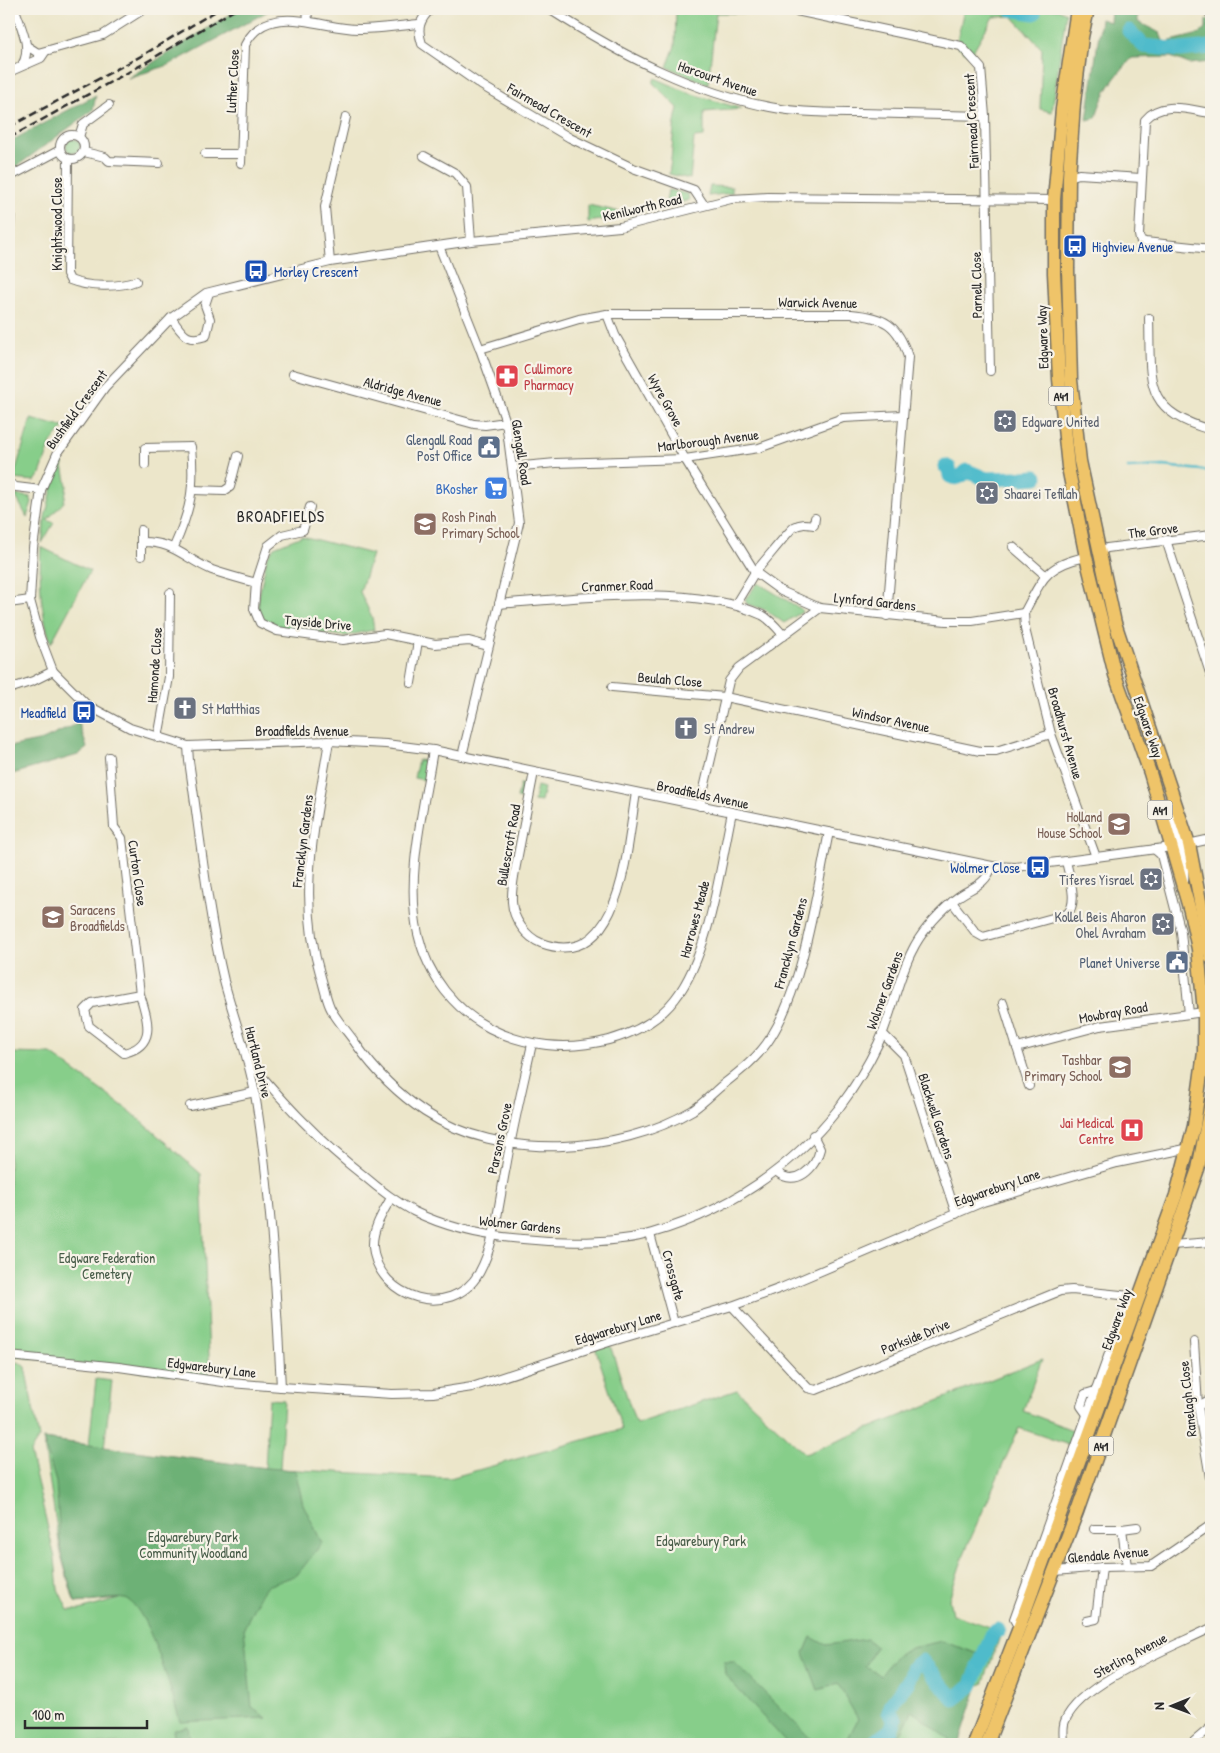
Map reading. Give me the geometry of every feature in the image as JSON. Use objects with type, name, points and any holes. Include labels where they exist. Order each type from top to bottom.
[{"type":"highway","name":"Edgware Way","points":[[1076,9],[1062,109],[1054,200],[1054,273],[1059,379],[1068,467],[1086,557],[1115,675],[1150,773],[1179,846]]},
{"type":"highway","name":"Edgware Way","points":[[974,1744],[1135,1296],[1176,1195],[1189,1148],[1200,1094],[1208,1007],[1198,948],[1184,889],[1174,800],[1115,623],[1080,461],[1071,380],[1068,269],[1069,177],[1075,93],[1082,36],[1088,9]]},
{"type":"highway","name":"A41","points":[[1179,846],[1211,958]]},
{"type":"highway","name":"Edgware Way","points":[[988,1744],[1055,1572],[1208,1144],[1211,1103]]},
{"type":"street","points":[[15,9],[27,46],[27,57],[22,65]]},
{"type":"street","points":[[27,46],[38,52],[45,52],[104,35],[144,9]]},
{"type":"street","points":[[307,9],[308,20]]},
{"type":"street","points":[[419,24],[431,9]]},
{"type":"street","name":"Harcourt Avenue","points":[[549,9],[591,36],[682,80],[745,102],[782,109],[818,112],[985,116]]},
{"type":"street","name":"Fairmead Crescent","points":[[787,9],[961,46],[981,68],[985,116],[987,199]]},
{"type":"street","points":[[1206,9],[1211,15]]},
{"type":"street","name":"Luther Close","points":[[241,163],[245,45],[250,35],[261,26],[277,20],[308,20],[356,30],[419,24]]},
{"type":"street","name":"Fairmead Crescent","points":[[419,24],[422,44],[481,85],[570,138],[633,168],[694,190],[704,205]]},
{"type":"street","points":[[9,72],[41,58],[45,52]]},
{"type":"street","points":[[79,137],[83,124],[109,104]]},
{"type":"street","points":[[1211,113],[1167,108],[1156,109],[1146,120],[1140,178],[1139,235],[1140,240],[1211,249]]},
{"type":"street","points":[[330,262],[325,207],[346,118]]},
{"type":"street","points":[[9,177],[60,150],[61,142],[67,136],[79,137],[84,144],[84,152],[105,157],[109,161],[159,163]]},
{"type":"street","name":"Knightswood Close","points":[[60,150],[68,159],[67,274],[70,280],[77,283],[118,285],[136,281]]},
{"type":"street","name":"Knightswood Close","points":[[68,159],[75,159],[84,152]]},
{"type":"street","points":[[205,154],[241,154]]},
{"type":"street","points":[[424,156],[455,173],[467,187],[472,241]]},
{"type":"street","points":[[1069,177],[1079,174],[1140,178]]},
{"type":"street","points":[[9,194],[11,199],[9,255]]},
{"type":"street","name":"Kenilworth Road","points":[[209,292],[330,262],[472,241],[620,228],[731,199],[768,197],[1054,200]]},
{"type":"street","name":"Parnell Close","points":[[987,199],[990,371]]},
{"type":"street","name":"Glengall Road","points":[[439,246],[480,349],[506,422],[519,523],[462,756]]},
{"type":"street","points":[[171,318],[186,337],[196,339],[206,336],[210,319],[205,305],[209,292]]},
{"type":"street","name":"Bushfield Crescent","points":[[188,746],[130,728],[87,705],[53,670],[40,637],[30,600],[33,548],[41,490],[57,454],[105,387],[171,318],[209,292]]},
{"type":"street","name":"Warwick Avenue","points":[[480,349],[579,319],[607,314],[871,316],[888,323],[902,338],[908,357],[887,616]]},
{"type":"street","name":"Wyre Grove","points":[[607,314],[615,335],[685,459],[755,572]]},
{"type":"street","points":[[1148,318],[1151,380],[1159,400],[1172,415],[1211,430]]},
{"type":"street","name":"Aldridge Avenue","points":[[293,374],[474,424],[485,425],[506,422]]},
{"type":"street","name":"Marlborough Avenue","points":[[512,467],[556,463],[685,459],[759,448],[843,418],[903,415]]},
{"type":"street","points":[[145,465],[145,448],[191,447],[193,490],[185,523],[174,547]]},
{"type":"street","points":[[193,490],[224,491],[230,487],[238,456]]},
{"type":"street","points":[[9,484],[16,487],[41,490]]},
{"type":"street","name":"Tayside Drive","points":[[310,507],[303,530],[282,535],[268,546],[256,583],[254,609],[256,618],[260,623],[277,631],[343,640],[385,634],[403,636],[418,642],[435,644],[469,641],[488,646]]},
{"type":"street","points":[[735,605],[755,572],[783,541],[791,528],[800,524],[814,525],[815,518]]},
{"type":"street","points":[[141,530],[141,556]]},
{"type":"street","name":"The Grove","points":[[1099,552],[1166,540],[1211,536]]},
{"type":"street","points":[[1166,540],[1211,676]]},
{"type":"street","points":[[141,542],[154,541],[174,547],[213,570],[256,583]]},
{"type":"street","points":[[1013,547],[1045,575]]},
{"type":"street","points":[[1024,613],[1045,575],[1060,566],[1086,557]]},
{"type":"street","points":[[755,572],[781,591],[820,608]]},
{"type":"street","name":"Hamonde Close","points":[[158,738],[169,677],[170,593]]},
{"type":"street","name":"Cranmer Road","points":[[499,604],[614,596],[660,596],[735,605],[764,616],[784,636]]},
{"type":"street","points":[[9,603],[30,600]]},
{"type":"street","name":"Lynford Gardens","points":[[700,806],[729,681],[739,668],[820,608],[887,616],[955,621],[1024,613]]},
{"type":"street","name":"Broadhurst Avenue","points":[[1024,613],[1025,629],[1051,734],[1096,857]]},
{"type":"street","points":[[411,683],[418,642]]},
{"type":"street","points":[[9,689],[34,681],[53,670]]},
{"type":"street","name":"Beulah Close","points":[[612,686],[725,697]]},
{"type":"street","name":"Windsor Avenue","points":[[725,697],[980,751],[996,751],[1051,734]]},
{"type":"street","name":"Broadfields Avenue","points":[[188,746],[328,741],[386,744],[433,750],[992,866],[1015,867],[1066,861],[1179,846],[1211,839]]},
{"type":"street","name":"Francklyn Gardens","points":[[328,741],[308,872],[308,908],[312,949],[330,1008],[369,1062],[392,1087],[426,1113],[451,1126],[510,1144],[574,1146],[620,1139],[653,1129],[693,1110],[741,1071],[771,1038],[792,991],[803,952],[829,832]]},
{"type":"street","name":"Hartland Drive","points":[[188,746],[214,926],[224,980],[248,1060],[266,1162],[274,1252],[282,1387]]},
{"type":"street","name":"Harrowes Meade","points":[[433,750],[414,869],[413,905],[418,935],[430,968],[448,995],[472,1017],[497,1032],[532,1044],[562,1047],[595,1043],[621,1036],[652,1022],[675,1000],[694,967],[708,924],[732,812]]},
{"type":"street","name":"Curton Close","points":[[108,757],[114,827],[122,838],[140,994],[148,1024],[148,1032],[142,1044],[133,1051],[124,1053],[89,1026],[85,1010],[92,1003],[140,994]]},
{"type":"street","name":"Bullescroft Road","points":[[534,772],[513,882],[512,904],[524,932],[534,940],[548,945],[576,946],[590,940],[612,912],[621,882],[636,793]]},
{"type":"street","points":[[1154,849],[1161,855],[1180,932],[1185,957],[1189,1014]]},
{"type":"street","points":[[952,902],[976,933],[983,937],[1067,914],[1072,910],[1073,901],[1066,861]]},
{"type":"street","name":"Wolmer Gardens","points":[[248,1060],[289,1109],[328,1148],[391,1198],[414,1211],[460,1229],[492,1236],[542,1241],[584,1242],[650,1234],[729,1204],[777,1172],[838,1109],[856,1083],[879,1043],[913,948],[928,926],[952,902],[986,880],[992,866]]},
{"type":"street","points":[[1003,1003],[1029,1086]]},
{"type":"street","name":"Mowbray Road","points":[[1017,1048],[1100,1026],[1189,1014],[1208,1007]]},
{"type":"street","name":"Blackwell Gardens","points":[[882,1033],[904,1055],[956,1214]]},
{"type":"street","name":"Parsons Grove","points":[[391,1198],[378,1222],[373,1246],[379,1270],[391,1285],[407,1294],[425,1300],[441,1299],[458,1294],[471,1284],[479,1272],[492,1236],[532,1044]]},
{"type":"street","points":[[190,1106],[255,1092]]},
{"type":"street","points":[[777,1172],[785,1177],[794,1178],[812,1168],[820,1149],[813,1135]]},
{"type":"street","name":"Edgwarebury Lane","points":[[9,1356],[119,1367],[230,1383],[282,1387],[392,1394],[433,1393],[462,1388],[732,1306],[983,1202],[1117,1163],[1208,1144]]},
{"type":"street","name":"Crossgate","points":[[650,1234],[674,1323]]},
{"type":"street","points":[[1172,1244],[1211,1242]]},
{"type":"street","name":"Parkside Drive","points":[[732,1306],[808,1388],[816,1390],[1060,1292],[1072,1290],[1135,1296]]},
{"type":"street","name":"Edgware Way","points":[[1016,1624],[1082,1431],[1086,1414],[1080,1406],[1085,1394],[1095,1391],[1135,1296]]},
{"type":"street","name":"Ranelagh Close","points":[[1194,1342],[1198,1406],[1211,1484]]},
{"type":"street","points":[[1198,1406],[1211,1399]]},
{"type":"street","name":"Glendale Avenue","points":[[1055,1572],[1102,1567],[1151,1566],[1211,1525]]},
{"type":"street","points":[[1094,1529],[1137,1527]]},
{"type":"street","points":[[1122,1529],[1127,1566]]},
{"type":"street","points":[[1088,1621],[1096,1618],[1102,1567]]},
{"type":"street","name":"Sterling Avenue","points":[[1064,1744],[1064,1722],[1087,1692],[1120,1672],[1211,1628]]},
{"type":"street","points":[[1191,1744],[1211,1727]]},
{"type":"green space","points":[[239,9],[272,9],[169,65],[128,78]]},
{"type":"green space","points":[[676,9],[742,9],[743,13],[716,13],[708,84],[667,67],[675,46]]},
{"type":"green space","points":[[964,9],[1058,9],[1066,13],[1052,112],[1040,109],[1042,49],[1012,16],[993,17],[970,56],[956,45]]},
{"type":"green space","points":[[1111,9],[1138,9],[1138,22],[1160,33],[1163,41],[1167,42],[1199,34],[1206,28],[1206,20],[1211,20],[1211,62],[1189,64],[1171,57],[1132,58],[1110,85],[1101,101],[1096,118],[1087,120],[1101,19],[1110,22]]},
{"type":"green space","points":[[655,78],[689,93],[742,109],[704,112],[704,137],[694,138],[690,179],[669,174],[678,108],[653,83]]},
{"type":"green space","points":[[96,95],[93,110],[9,172],[9,142]]},
{"type":"green space","points":[[70,139],[76,139],[80,146],[76,153],[70,153],[66,149],[66,143]]},
{"type":"green space","points":[[710,186],[732,187],[732,193],[708,196]]},
{"type":"green space","points":[[668,190],[688,194],[689,200],[665,207]]},
{"type":"green space","points":[[588,205],[635,215],[588,222]]},
{"type":"green space","points":[[31,419],[64,427],[51,443],[40,474],[35,481],[13,479]]},
{"type":"green space","points":[[61,455],[67,486],[64,502],[47,520],[54,523],[42,543],[45,517]]},
{"type":"green space","points":[[15,495],[30,497],[32,502],[27,517]]},
{"type":"green space","points":[[302,536],[372,554],[360,592],[372,617],[374,630],[345,636],[266,625],[258,615],[258,601],[267,557],[274,547]]},
{"type":"green space","points":[[41,547],[90,571],[51,643],[41,595]]},
{"type":"green space","points":[[758,583],[801,609],[802,612],[784,623],[766,610],[747,604],[745,599]]},
{"type":"green space","points":[[79,723],[87,748],[78,755],[9,775],[9,747],[43,740]]},
{"type":"green space","points":[[418,760],[427,761],[424,780],[414,778]]},
{"type":"green space","points":[[520,784],[527,785],[524,800],[517,798]]},
{"type":"green space","points":[[537,786],[544,788],[541,802],[534,801]]},
{"type":"green space","name":"Edgware Federation Cemetery","points":[[9,1053],[51,1054],[131,1112],[201,1174],[210,1379],[9,1356]]},
{"type":"green space","name":"Edgwarebury Park","points":[[609,1342],[636,1424],[737,1390],[805,1454],[1042,1359],[1023,1411],[1075,1431],[1069,1445],[1019,1428],[964,1554],[949,1599],[952,1614],[1002,1631],[983,1684],[970,1687],[960,1744],[9,1744],[9,1363],[19,1362],[25,1367],[39,1438],[30,1452],[55,1558],[58,1589],[68,1610],[80,1610],[119,1599],[76,1603],[74,1601],[61,1555],[43,1439],[89,1445],[96,1379],[112,1381],[104,1448],[265,1468],[269,1399],[284,1400],[280,1469],[450,1478],[622,1429],[595,1347]]},
{"type":"green space","name":"Edgwarebury Park Community Woodland","points":[[43,1439],[266,1468],[295,1470],[303,1504],[322,1543],[297,1575],[267,1586],[259,1597],[244,1628],[252,1708],[267,1718],[180,1722],[150,1634],[142,1617],[133,1605],[125,1599],[119,1598],[75,1602],[61,1554],[56,1482]]},
{"type":"green space","points":[[811,1637],[826,1645],[867,1639],[876,1647],[865,1667],[881,1675],[896,1656],[911,1648],[942,1641],[987,1657],[959,1744],[948,1744],[949,1739],[912,1711],[902,1732],[887,1740],[887,1744],[845,1744],[858,1719],[838,1684],[818,1690],[804,1653]]},
{"type":"green space","points":[[724,1662],[734,1662],[816,1744],[788,1744],[725,1675]]},
{"type":"green space","points":[[188,1726],[190,1744],[175,1744],[173,1730]]},
{"type":"waterway","points":[[1011,9],[1034,13]]},
{"type":"waterway","points":[[1129,31],[1144,46],[1181,50],[1211,47]]},
{"type":"waterway","points":[[945,466],[949,468],[950,476],[955,478],[967,471],[986,479],[1016,478]]},
{"type":"waterway","points":[[1128,468],[1163,466],[1211,471]]},
{"type":"waterway","points":[[1023,478],[1036,477]]},
{"type":"waterway","points":[[990,1640],[993,1633],[998,1630]]},
{"type":"waterway","points":[[872,1744],[891,1730],[895,1719],[889,1712],[895,1699],[909,1680],[913,1668],[922,1661],[954,1699],[971,1686],[989,1642]]},
{"type":"railway","points":[[9,127],[143,55],[219,9]]},
{"type":"railway","points":[[9,138],[145,63],[236,9]]},
{"type":"place","name":"Highview Avenue","points":[[1075,246]]},
{"type":"place","name":"Morley Crescent","points":[[256,271]]},
{"type":"place","name":"Cullimore Pharmacy","points":[[507,376]]},
{"type":"place","name":"Edgware United","points":[[1005,421]]},
{"type":"place","name":"Glengall Road Post Office","points":[[489,447]]},
{"type":"place","name":"BKosher","points":[[496,488]]},
{"type":"place","name":"Shaarei Tefilah","points":[[987,493]]},
{"type":"place","name":"Rosh Pinah Primary School","points":[[425,524]]},
{"type":"place","name":"St Matthias","points":[[185,708]]},
{"type":"place","name":"Meadfield","points":[[84,712]]},
{"type":"place","name":"St Andrew","points":[[686,728]]},
{"type":"place","name":"Holland House School","points":[[1119,824]]},
{"type":"place","name":"Wolmer Close","points":[[1038,867]]},
{"type":"place","name":"Tiferes Yisrael","points":[[1151,879]]},
{"type":"place","name":"Saracens Broadfields","points":[[53,917]]},
{"type":"place","name":"Kollel Beis Aharon Ohel Avraham","points":[[1163,924]]},
{"type":"place","name":"Planet Universe","points":[[1177,962]]},
{"type":"place","name":"Tashbar Primary School","points":[[1120,1067]]},
{"type":"place","name":"Jai Medical Centre","points":[[1132,1130]]},
{"type":"district","name":"BROADFIELDS","points":[[281,516]]}]
